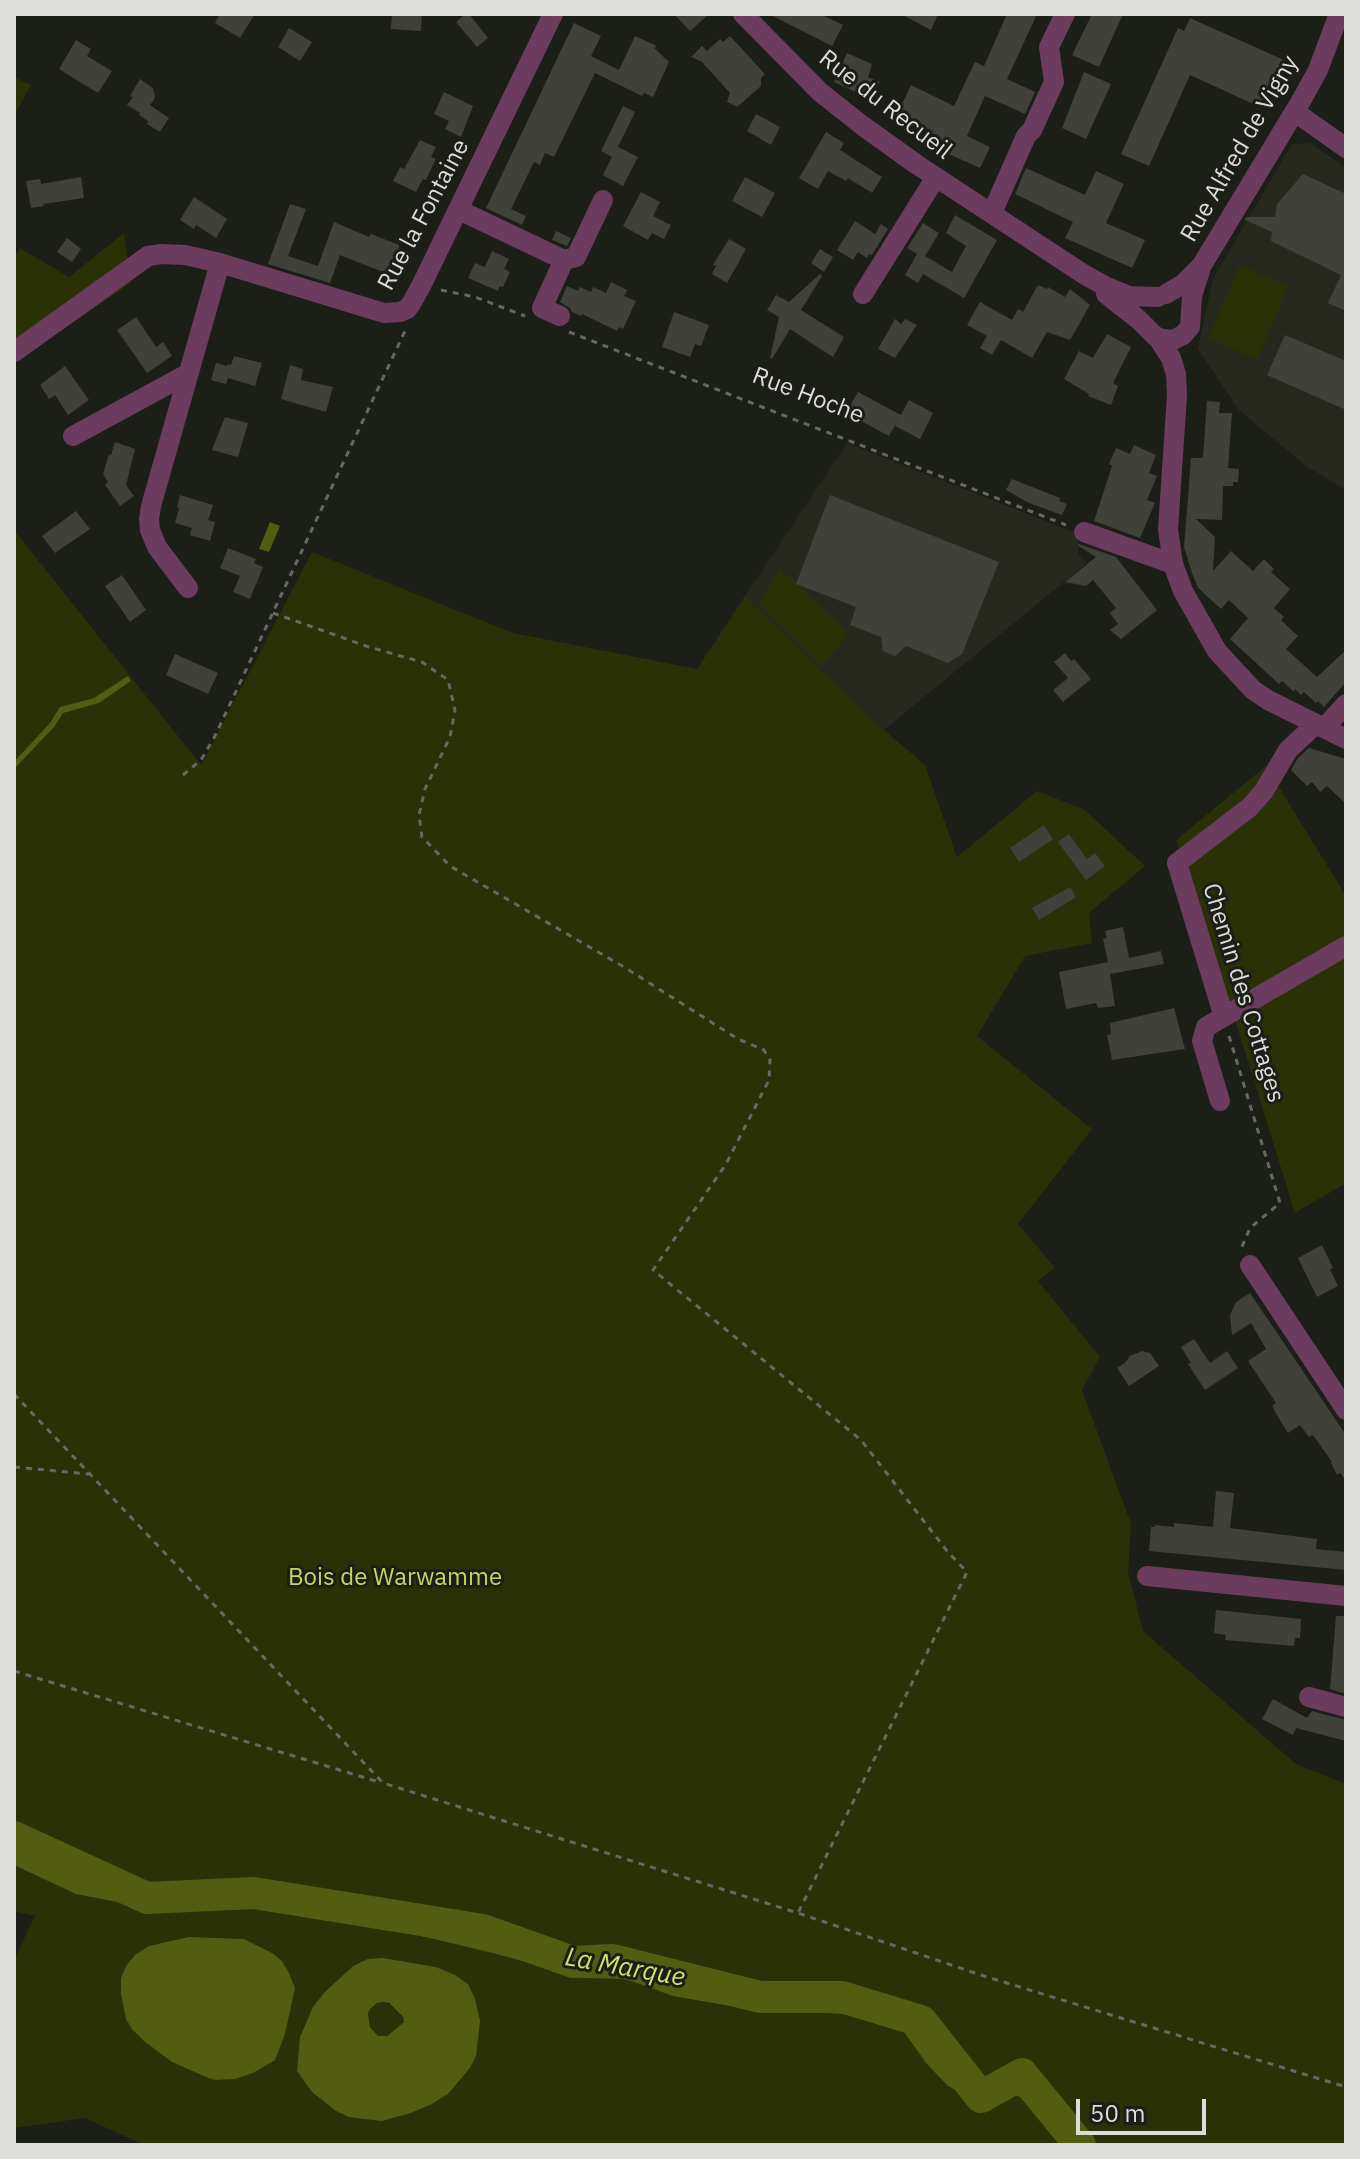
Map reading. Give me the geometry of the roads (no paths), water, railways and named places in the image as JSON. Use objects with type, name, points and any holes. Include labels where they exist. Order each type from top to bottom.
[{"type":"street","name":"Rue la Fontaine","points":[[14,352],[148,256],[173,254],[220,263],[384,313],[400,312],[416,295],[553,14]]},
{"type":"street","points":[[992,213],[1054,82],[1049,47],[1065,14]]},
{"type":"street","name":"Rue Alfred de Vigny","points":[[1192,312],[1192,296],[1202,265],[1298,107],[1318,70],[1339,14]]},
{"type":"street","name":"Rue du Recueil","points":[[754,18],[810,82],[842,110],[936,177],[1107,287],[1129,296],[1162,295]]},
{"type":"street","points":[[1298,107],[1346,134]]},
{"type":"street","points":[[1298,107],[1346,148]]},
{"type":"street","points":[[863,294],[936,177]]},
{"type":"street","points":[[459,210],[564,260],[576,257],[603,200]]},
{"type":"street","points":[[560,322],[542,308],[564,260]]},
{"type":"street","points":[[188,588],[157,547],[149,519],[220,263]]},
{"type":"street","name":"Rue Alfred de Vigny","points":[[1162,295],[1183,284],[1202,265]]},
{"type":"street","name":"Rue du Recueil","points":[[1085,275],[1154,334],[1174,365],[1177,395]]},
{"type":"street","points":[[1173,294],[1184,299],[1192,312],[1192,323],[1186,333],[1173,340],[1154,334],[1146,323],[1152,301],[1162,295],[1173,294]]},
{"type":"street","name":"Rue du Recueil","points":[[1186,333],[1180,351],[1182,368],[1177,395],[1169,508],[1169,546],[1173,564],[1195,615],[1227,664],[1268,700],[1346,739]]},
{"type":"street","points":[[73,436],[189,373]]},
{"type":"street","points":[[1084,532],[1173,564]]},
{"type":"street","points":[[1320,726],[1346,704]]},
{"type":"street","name":"Chemin des Cottages","points":[[1224,1017],[1177,863],[1250,807],[1264,791],[1288,750],[1320,726]]},
{"type":"street","points":[[1220,1101],[1202,1041],[1206,1027],[1346,946]]},
{"type":"street","points":[[1250,1265],[1346,1410]]},
{"type":"street","points":[[1147,1576],[1346,1596]]},
{"type":"street","points":[[1309,1697],[1346,1707]]},
{"type":"water","points":[[270,522],[280,526],[269,552],[259,549]]},
{"type":"water","points":[[128,676],[131,681],[99,703],[63,713],[54,727],[14,769],[14,762],[50,723],[60,707],[94,698]]},
{"type":"water","points":[[14,1852],[106,1892],[154,1900],[224,1898],[366,1914],[491,1940],[568,1965],[609,1961],[691,1988],[738,1997],[846,2004],[894,2017],[964,2090],[970,2092],[1014,2081],[1036,2092],[1076,2145],[1070,2145],[1033,2101],[1002,2091],[977,2101],[948,2086],[904,2032],[878,2020],[844,2014],[742,2008],[673,1996],[626,1979],[584,1978],[383,1927],[249,1908],[160,1908],[76,1894],[14,1865]]},
{"type":"water","points":[[189,1937],[244,1939],[272,1953],[282,1961],[289,1973],[295,1988],[285,2034],[275,2060],[253,2073],[235,2079],[208,2078],[172,2062],[144,2041],[126,2019],[121,1978],[126,1966],[136,1954],[149,1946]]},
{"type":"water","points":[[383,1958],[436,1967],[455,1975],[468,1984],[480,2021],[476,2056],[448,2094],[411,2113],[382,2121],[349,2117],[336,2111],[312,2092],[297,2071],[300,2037],[313,2007],[353,1966],[368,1959]],"holes":[[[377,2003],[389,2003],[404,2022],[387,2036],[378,2036],[370,2027],[368,2013]]]},
{"type":"waterway","name":"La Marque","points":[[14,1837],[147,1898],[254,1893],[483,1930],[573,1962],[613,1960],[760,1997],[842,1997],[921,2021],[981,2097],[1022,2074],[1080,2145]]},
{"type":"park label","name":"Bois de Warwamme","points":[[395,1578]]}]
